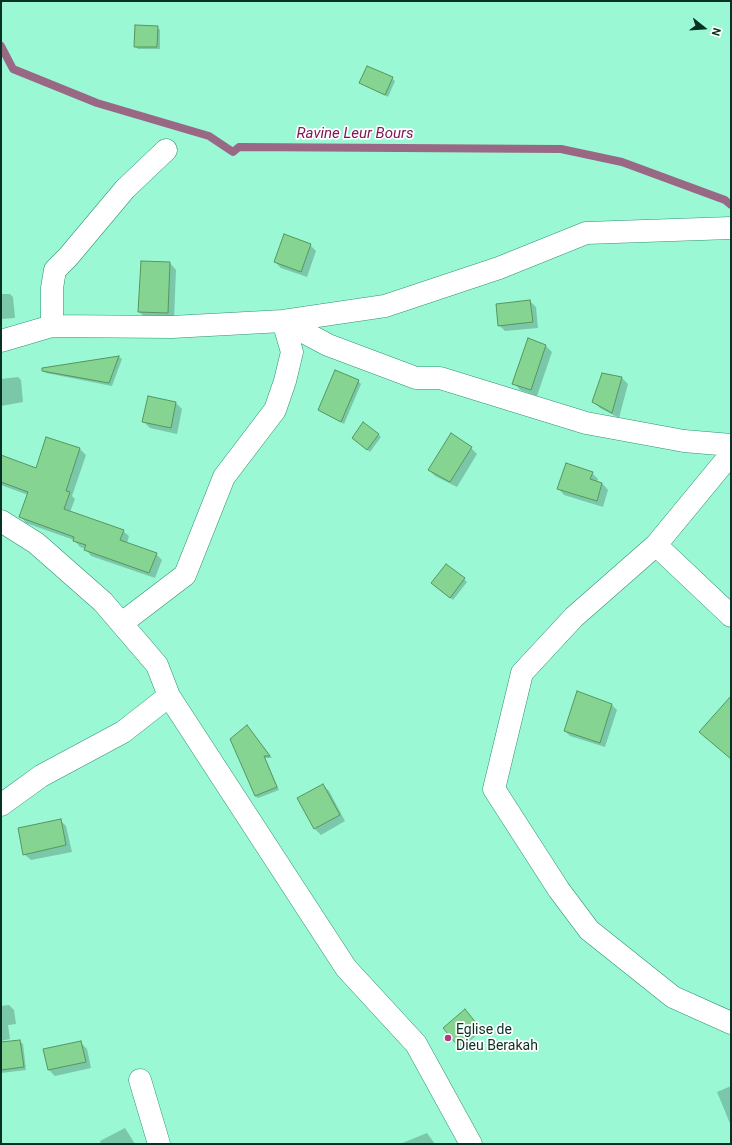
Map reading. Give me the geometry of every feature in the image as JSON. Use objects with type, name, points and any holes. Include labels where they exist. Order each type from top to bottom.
[{"type":"street","points":[[52,326],[52,288],[55,270],[68,258],[125,189],[166,150]]},
{"type":"street","points":[[1,341],[52,326],[172,327],[283,322],[385,306],[499,268],[586,232],[731,228]]},
{"type":"street","points":[[283,322],[328,345],[416,378],[440,378],[586,423],[684,442],[731,445]]},
{"type":"street","points":[[122,623],[185,575],[224,477],[275,410],[286,381],[292,352],[283,322]]},
{"type":"street","points":[[731,454],[656,545],[574,617],[522,673],[494,789],[559,890],[589,930],[673,997],[731,1023]]},
{"type":"street","points":[[1,521],[36,543],[103,602],[157,665],[169,696],[346,968],[416,1044],[472,1144]]},
{"type":"street","points":[[656,545],[731,616]]},
{"type":"street","points":[[1,806],[41,776],[123,732],[169,696]]},
{"type":"street","points":[[140,1080],[159,1144]]},
{"type":"building","points":[[135,25],[158,26],[157,47],[134,47]]},
{"type":"building","points":[[367,66],[393,77],[385,95],[359,83]]},
{"type":"building","points":[[284,234],[311,244],[301,272],[274,262]]},
{"type":"building","points":[[141,261],[170,262],[168,313],[138,312]]},
{"type":"building","points":[[530,300],[533,322],[498,326],[496,304]]},
{"type":"building","points":[[528,338],[546,345],[531,390],[512,384]]},
{"type":"building","points":[[119,356],[109,383],[42,371],[42,368]]},
{"type":"building","points":[[335,370],[359,380],[341,422],[318,410]]},
{"type":"building","points":[[602,373],[622,377],[612,413],[592,402]]},
{"type":"building","points":[[148,396],[176,402],[171,428],[142,422]]},
{"type":"building","points":[[363,422],[379,434],[367,450],[352,438]]},
{"type":"building","points":[[451,433],[472,447],[450,482],[428,470]]},
{"type":"building","points":[[46,437],[80,448],[66,491],[70,492],[64,509],[124,530],[120,540],[157,553],[149,573],[84,550],[86,545],[73,541],[74,537],[19,517],[28,492],[1,482],[1,455],[36,468]]},
{"type":"building","points":[[566,463],[593,472],[590,479],[602,483],[597,501],[557,489]]},
{"type":"building","points":[[446,564],[465,578],[450,598],[431,583]]},
{"type":"building","points":[[577,691],[612,704],[600,743],[564,731]]},
{"type":"building","points":[[731,696],[731,759],[699,732]]},
{"type":"building","points":[[247,725],[270,756],[264,756],[277,787],[255,796],[230,739]]},
{"type":"building","points":[[323,784],[340,815],[314,829],[297,798]]},
{"type":"building","points":[[61,819],[66,845],[23,855],[18,828]]},
{"type":"building","points":[[465,1009],[480,1028],[458,1046],[443,1028]]},
{"type":"building","points":[[20,1040],[24,1067],[1,1070],[1,1042]]},
{"type":"building","points":[[81,1041],[86,1062],[48,1070],[43,1049]]},
{"type":"waterway","name":"Ravine Leur Bours","points":[[1,46],[13,69],[97,103],[209,136],[233,152],[239,147],[561,149],[622,162],[725,200],[731,205]]},
{"type":"place","name":"Eglise de Dieu Berakah","points":[[448,1038]]}]
